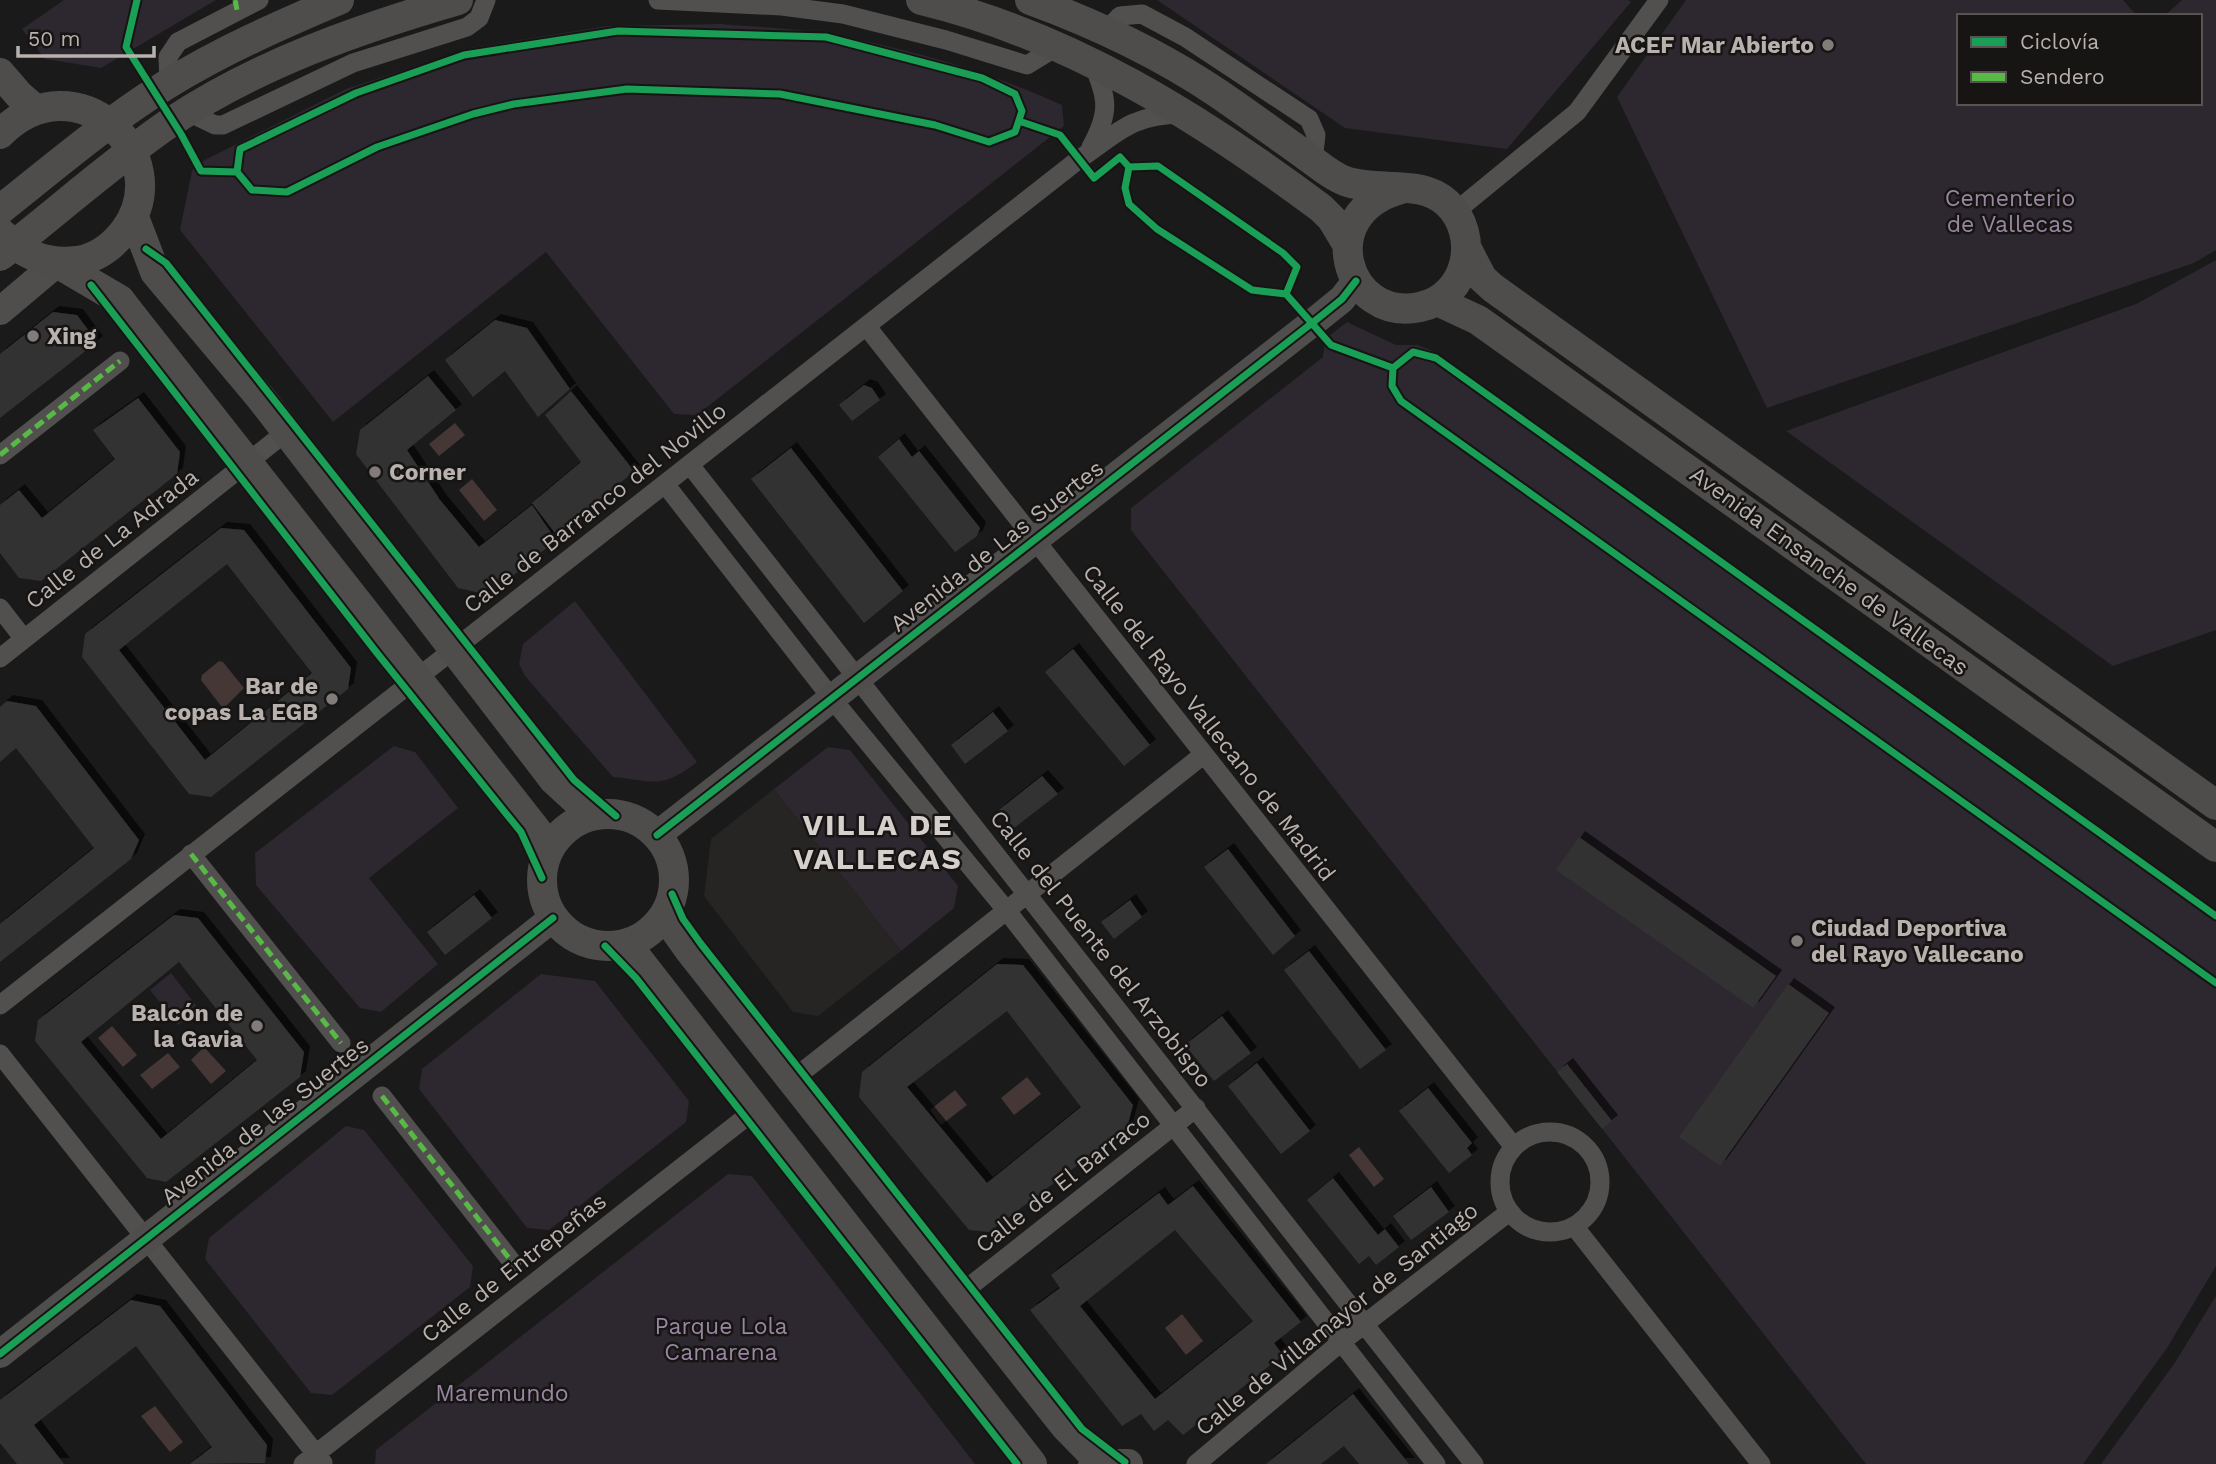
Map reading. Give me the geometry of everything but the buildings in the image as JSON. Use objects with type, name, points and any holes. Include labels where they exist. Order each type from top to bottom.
[{"type":"main road","points":[[0,210],[110,124],[169,83],[250,38],[339,0]]},
{"type":"main road","points":[[458,0],[370,26],[261,71],[188,113],[131,151],[5,245],[34,258],[57,263],[120,300],[537,831],[546,856]]},
{"type":"main road","points":[[921,0],[986,19],[1058,46],[1186,114],[1321,208],[1332,219],[1347,244]]},
{"type":"main road","points":[[1030,0],[1071,8],[1106,32],[1191,76],[1345,181],[1431,193],[1455,212]]},
{"type":"main road","points":[[0,74],[36,109]]},
{"type":"main road","points":[[0,134],[17,118],[36,109],[74,107],[98,113],[131,151],[139,173],[140,192],[134,217],[118,239],[100,254],[57,263],[0,311]]},
{"type":"main road","points":[[1401,188],[1381,194],[1364,206],[1352,223],[1347,244],[1349,263],[1356,281],[1368,295],[1393,306],[1420,307],[1437,301],[1453,287],[1464,269],[1467,248]]},
{"type":"main road","name":"Avenida Ensanche de Vallecas","points":[[1455,212],[1464,229],[1467,248],[1482,278],[1493,289],[2216,805]]},
{"type":"main road","points":[[134,217],[155,271],[286,432],[554,780],[592,815]]},
{"type":"main road","name":"Avenida de Las Suertes","points":[[657,835],[833,700],[1342,299],[1356,281]]},
{"type":"main road","name":"Avenida Ensanche de Vallecas","points":[[1437,301],[1479,320],[2216,847]]},
{"type":"main road","points":[[592,815],[626,816],[657,835],[667,849],[674,886],[668,908],[658,924],[640,938],[618,946],[583,942],[563,929],[553,918],[544,897],[542,878],[546,856],[555,841],[571,825],[592,815]]},
{"type":"main road","points":[[668,908],[673,927],[691,951],[960,1294],[1065,1426],[1107,1463]]},
{"type":"main road","name":"Avenida de las Suertes","points":[[0,1354],[553,918]]},
{"type":"main road","points":[[618,946],[638,959],[1032,1464]]},
{"type":"street","points":[[169,83],[167,68],[171,48],[236,5],[259,0]]},
{"type":"street","points":[[188,113],[215,125],[223,125],[353,63],[467,27],[479,18],[486,0]]},
{"type":"street","points":[[657,0],[782,6],[843,14],[946,40],[1027,65],[1045,57],[1058,46]]},
{"type":"street","points":[[1455,212],[1577,112],[1658,0]]},
{"type":"street","name":"Calle de Barranco del Novillo","points":[[1088,154],[1102,129],[1106,109],[1104,91],[1093,63]]},
{"type":"street","name":"Calle de Barranco del Novillo","points":[[0,1005],[1088,154],[1132,121],[1146,116],[1186,114]]},
{"type":"street","name":"Calle del Rayo Vallecano de Madrid","points":[[867,327],[1514,1147]]},
{"type":"street","points":[[0,456],[120,361]]},
{"type":"street","name":"Calle de La Adrada","points":[[0,658],[286,432]]},
{"type":"street","name":"Calle del Puente del Arzobispo","points":[[690,465],[1474,1464]]},
{"type":"street","points":[[665,485],[833,700],[1007,911],[1436,1464]]},
{"type":"street","points":[[0,608],[24,639]]},
{"type":"street","points":[[792,1080],[1203,755]]},
{"type":"street","points":[[191,854],[341,1043]]},
{"type":"street","points":[[0,1054],[147,1238],[314,1461]]},
{"type":"street","points":[[382,1096],[512,1262]]},
{"type":"street","name":"Calle de El Barraco","points":[[960,1294],[1196,1108]]},
{"type":"street","name":"Calle de Entrepeñas","points":[[314,1461],[755,1110]]},
{"type":"street","points":[[1549,1131],[1564,1133],[1579,1140],[1591,1152],[1599,1171],[1599,1193],[1590,1212],[1573,1226],[1546,1232],[1519,1222],[1509,1212],[1499,1183],[1501,1167],[1514,1147],[1533,1134],[1549,1131]]},
{"type":"street","name":"Calle de Villamayor de Santiago","points":[[1195,1464],[1340,1343],[1509,1212]]},
{"type":"street","points":[[1573,1226],[1761,1464]]},
{"type":"shaded area","points":[[455,423],[465,435],[439,456],[429,444]]},
{"type":"shaded area","points":[[472,479],[497,510],[484,521],[459,490]]},
{"type":"shaded area","points":[[219,661],[223,662],[244,688],[226,706],[221,706],[201,680],[202,675]]},
{"type":"shaded area","points":[[774,789],[901,951],[818,1016],[793,1012],[704,896],[711,839]]},
{"type":"shaded area","points":[[112,1026],[137,1055],[123,1067],[98,1038]]},
{"type":"shaded area","points":[[204,1047],[226,1071],[211,1084],[191,1060]]},
{"type":"shaded area","points":[[168,1053],[180,1067],[152,1089],[140,1075]]},
{"type":"shaded area","points":[[1027,1077],[1041,1094],[1014,1115],[1001,1098]]},
{"type":"shaded area","points":[[955,1090],[967,1105],[941,1125],[930,1110]]},
{"type":"shaded area","points":[[1359,1147],[1384,1179],[1374,1187],[1349,1155]]},
{"type":"shaded area","points":[[1182,1314],[1203,1341],[1186,1355],[1165,1328]]},
{"type":"shaded area","points":[[155,1406],[183,1442],[170,1452],[141,1416]]},
{"type":"green space","points":[[64,0],[216,0],[101,68],[45,59],[22,29]]},
{"type":"green space","points":[[1157,0],[1631,2],[1507,149],[1345,128]]},
{"type":"green space","name":"Cementerio de Vallecas","points":[[1686,0],[2123,0],[2135,14],[1957,14],[1957,105],[2202,105],[2202,14],[2166,14],[2182,0],[2216,0],[2216,250],[2194,263],[1767,408],[1617,97]]},
{"type":"green space","points":[[721,24],[827,34],[947,62],[1062,105],[1064,126],[697,415],[674,414],[546,252],[333,422],[180,230],[192,171],[197,164],[346,89],[471,48],[607,26]]},
{"type":"green space","points":[[2216,260],[2216,630],[2113,666],[1786,431],[2136,304]]},
{"type":"green space","name":"Ciudad Deportiva del Rayo Vallecano","points":[[1347,322],[1396,345],[1417,345],[1431,350],[1438,364],[1499,409],[2216,921],[2216,1266],[2167,1348],[2083,1464],[1866,1464],[1131,530],[1131,508],[1323,357],[1325,339]]},
{"type":"green space","points":[[575,601],[697,762],[685,771],[657,782],[613,777],[525,676],[519,664],[523,644]]},
{"type":"green space","points":[[394,746],[415,752],[458,808],[369,878],[438,964],[381,1012],[360,1008],[256,885],[255,853]]},
{"type":"green space","points":[[828,747],[850,750],[958,886],[954,908],[901,951],[774,789]]},
{"type":"green space","points":[[171,973],[199,1009],[178,1025],[150,990]]},
{"type":"green space","points":[[541,974],[595,981],[689,1101],[686,1122],[549,1230],[527,1228],[419,1089],[422,1069]]},
{"type":"green space","points":[[346,1126],[364,1130],[473,1266],[470,1287],[332,1395],[311,1393],[205,1259],[209,1238]]},
{"type":"green space","name":"Parque Lola Camarena","points":[[728,1174],[752,1176],[975,1464],[375,1464],[376,1450]]},
{"type":"green space","points":[[2216,1296],[2216,1464],[2101,1464],[2174,1364]]},
{"type":"marked path","points":[[235,0],[237,10]]},
{"type":"marked path","points":[[0,455],[120,361]]},
{"type":"marked path","points":[[191,854],[341,1043]]},
{"type":"marked path","points":[[382,1096],[512,1262]]},
{"type":"cycle path","points":[[137,0],[126,47],[201,171],[237,172]]},
{"type":"cycle path","points":[[618,31],[826,37],[982,78],[1015,94],[1022,111],[1015,132],[989,142],[935,125],[780,94],[627,89],[514,104],[473,114],[377,147],[287,192],[252,190],[237,172],[240,149],[356,93],[464,55],[618,31]]},
{"type":"cycle path","points":[[1019,121],[1060,135],[1094,178],[1120,157],[1129,167]]},
{"type":"cycle path","points":[[1158,166],[1283,253],[1297,267],[1286,294],[1252,290],[1157,229],[1129,204],[1125,188],[1129,167],[1158,166]]},
{"type":"cycle path","points":[[146,249],[166,263],[574,780],[616,816]]},
{"type":"cycle path","points":[[657,835],[1321,316],[1342,299],[1356,281]]},
{"type":"cycle path","points":[[91,285],[377,653],[521,832],[542,878]]},
{"type":"cycle path","points":[[1286,294],[1331,345],[1393,368]]},
{"type":"cycle path","points":[[2216,916],[1436,358],[1413,352],[1393,368],[1392,386],[1401,401],[2216,983]]},
{"type":"cycle path","points":[[672,894],[683,919],[701,944],[1082,1429],[1125,1462]]},
{"type":"cycle path","points":[[0,1354],[553,918]]},
{"type":"cycle path","points":[[605,946],[636,978],[1017,1464]]},
{"type":"place","name":"ACEF Mar Abierto","points":[[1828,45]]},
{"type":"place","name":"Xing","points":[[33,336]]},
{"type":"place","name":"Corner","points":[[375,472]]},
{"type":"place","name":"Bar de copas La EGB","points":[[332,699]]},
{"type":"place","name":"Ciudad Deportiva del Rayo Vallecano","points":[[1797,941]]},
{"type":"place","name":"Balcón de la Gavia","points":[[257,1026]]},
{"type":"district","name":"VILLA DE VALLECAS","points":[[878,841]]},
{"type":"park label","name":"Maremundo","points":[[502,1393]]}]
